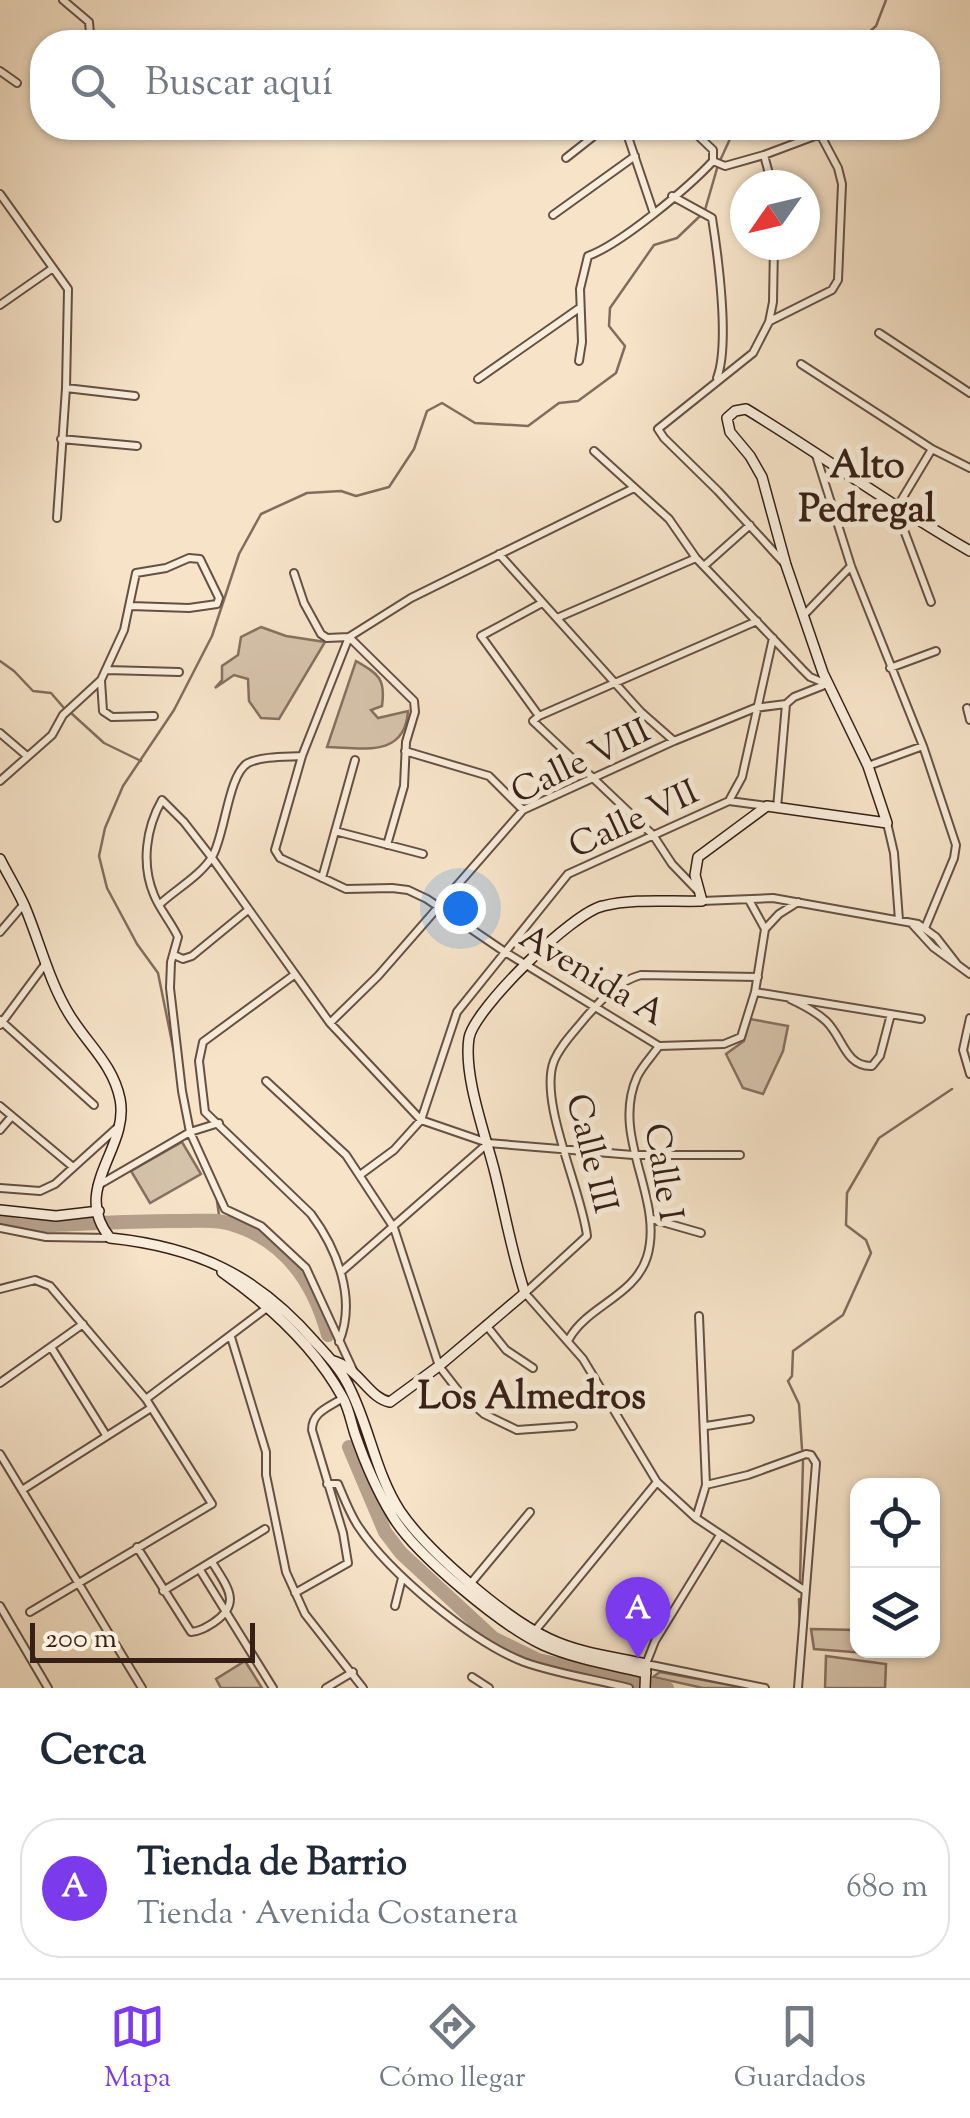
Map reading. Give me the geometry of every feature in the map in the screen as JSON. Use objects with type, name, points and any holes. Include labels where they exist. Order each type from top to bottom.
[{"type":"street","points":[[63,0],[89,22],[90,30]]},
{"type":"street","points":[[0,72],[18,83]]},
{"type":"street","points":[[566,158],[589,140]]},
{"type":"street","points":[[629,140],[654,211]]},
{"type":"street","points":[[703,140],[713,150],[714,162]]},
{"type":"street","points":[[714,162],[725,166],[804,140]]},
{"type":"street","points":[[769,322],[832,290],[838,280],[842,198],[838,168],[823,140]]},
{"type":"street","points":[[764,155],[768,170]]},
{"type":"street","points":[[553,215],[635,156]]},
{"type":"street","points":[[579,361],[582,329],[578,309],[588,256],[654,211],[714,162]]},
{"type":"street","points":[[0,194],[68,289],[57,518]]},
{"type":"street","points":[[672,196],[712,218],[722,349],[717,379]]},
{"type":"street","points":[[774,260],[769,322],[753,353],[658,429],[786,565]]},
{"type":"street","points":[[0,305],[53,268]]},
{"type":"street","points":[[478,378],[578,309]]},
{"type":"street","points":[[880,333],[970,393]]},
{"type":"street","points":[[802,364],[932,449],[970,468]]},
{"type":"street","points":[[66,388],[135,396]]},
{"type":"street","points":[[899,920],[894,853],[868,766],[828,684],[786,565],[762,478],[730,432],[728,418],[735,411],[746,410],[814,451],[896,509],[970,552]]},
{"type":"street","points":[[61,439],[137,446]]},
{"type":"street","points":[[896,509],[932,449]]},
{"type":"street","points":[[814,451],[852,566],[923,746],[956,845],[925,928]]},
{"type":"street","points":[[594,452],[669,519],[696,558],[810,677],[828,684]]},
{"type":"street","points":[[294,573],[304,603],[322,634],[327,638],[349,636],[410,598],[634,488]]},
{"type":"street","points":[[896,509],[931,602]]},
{"type":"street","points":[[704,566],[750,525]]},
{"type":"street","points":[[499,554],[641,712],[674,741]]},
{"type":"street","points":[[0,781],[52,735],[64,716],[101,680],[131,606],[136,573],[166,568],[189,558],[200,559],[219,598],[217,604],[189,608],[131,606]]},
{"type":"street","points":[[557,618],[696,558]]},
{"type":"street","points":[[803,616],[852,566]]},
{"type":"street","points":[[542,603],[481,636],[536,718],[653,836],[700,896]]},
{"type":"street","points":[[536,718],[757,621]]},
{"type":"street","points":[[349,636],[414,701],[416,712],[406,751],[404,786],[387,844]]},
{"type":"street","points":[[160,904],[212,858],[241,770],[262,760],[302,756],[349,636]]},
{"type":"street","points":[[773,637],[742,778],[730,800],[886,823]]},
{"type":"street","points":[[890,668],[936,651]]},
{"type":"street","points":[[107,670],[179,672]]},
{"type":"street","points":[[101,680],[104,711],[112,717],[154,716]]},
{"type":"street","name":"Calle VIII","points":[[330,1024],[523,810],[674,741],[755,708],[786,704],[828,684]]},
{"type":"street","points":[[700,896],[694,868],[698,856],[772,807],[786,704]]},
{"type":"street","points":[[967,708],[970,720]]},
{"type":"street","points":[[0,733],[27,756]]},
{"type":"street","points":[[868,766],[923,746]]},
{"type":"street","points":[[406,751],[489,776],[523,810]]},
{"type":"street","name":"Avenida A","points":[[302,756],[276,854],[355,890],[408,890],[659,1046],[733,1042],[744,1031],[765,930]]},
{"type":"street","points":[[322,878],[354,760]]},
{"type":"street","points":[[525,1292],[439,1366],[390,1402],[379,1399],[353,1370],[306,1268],[261,1226],[224,1209],[190,1132],[170,988],[178,937],[154,895],[146,850],[154,815],[162,800],[212,858],[330,1024],[421,1120],[488,1143],[633,1155],[740,1156]]},
{"type":"street","name":"Calle VII","points":[[360,1175],[394,1150],[421,1120],[457,1012],[568,874],[730,800]]},
{"type":"street","points":[[336,830],[423,854]]},
{"type":"street","points":[[0,859],[24,904],[70,1016],[113,1076],[121,1102],[121,1124],[96,1187],[107,1235]]},
{"type":"street","points":[[804,1590],[696,1518],[656,1482],[568,1339],[525,1292],[468,1056],[471,1030],[526,964],[563,929],[590,910],[622,903],[700,896],[798,902],[899,920],[925,928],[957,964]]},
{"type":"street","points":[[749,899],[765,930],[779,914],[798,902]]},
{"type":"street","points":[[0,932],[24,904]]},
{"type":"street","points":[[174,955],[183,959],[192,956],[248,910]]},
{"type":"street","points":[[912,923],[934,948],[970,974]]},
{"type":"street","points":[[46,962],[1,1023],[94,1105]]},
{"type":"street","points":[[200,1127],[205,1112],[198,1062],[203,1042],[294,975]]},
{"type":"street","name":"Calle III","points":[[525,1292],[587,1236],[550,1086],[561,1048],[621,983],[641,975],[758,977]]},
{"type":"street","points":[[754,992],[922,1019]]},
{"type":"street","points":[[788,998],[824,1020],[854,1061],[866,1067],[880,1056],[891,1014]]},
{"type":"street","points":[[970,1018],[963,1050],[970,1074]]},
{"type":"street","name":"Calle I","points":[[568,1339],[581,1321],[638,1276],[648,1254],[652,1219],[633,1155],[630,1122],[636,1081],[659,1046]]},
{"type":"street","points":[[266,1081],[346,1155],[394,1228],[439,1366],[460,1393],[506,1427],[517,1430],[573,1426]]},
{"type":"street","points":[[0,1106],[73,1167]]},
{"type":"street","points":[[205,1112],[220,1122],[311,1214],[325,1234],[341,1272],[346,1318],[339,1343]]},
{"type":"street","points":[[0,1130],[12,1116]]},
{"type":"street","points":[[96,1187],[190,1132],[220,1122]]},
{"type":"street","points":[[0,1188],[40,1192],[121,1124]]},
{"type":"street","points":[[341,1272],[488,1143]]},
{"type":"street","points":[[0,1210],[56,1216],[100,1212]]},
{"type":"street","points":[[652,1219],[701,1233]]},
{"type":"street","points":[[0,1228],[46,1237],[107,1235],[162,1245],[200,1256],[248,1281],[296,1319],[350,1388],[386,1487],[410,1524],[532,1634]]},
{"type":"street","points":[[200,1256],[268,1308],[323,1368],[342,1398],[365,1461],[395,1521],[462,1588],[532,1634],[646,1677],[765,1688]]},
{"type":"street","points":[[0,1289],[43,1280],[146,1400],[212,1504],[30,1612]]},
{"type":"street","points":[[146,1400],[268,1308],[276,1307],[296,1319]]},
{"type":"street","points":[[696,1518],[706,1485],[699,1316]]},
{"type":"street","points":[[0,1383],[83,1324]]},
{"type":"street","points":[[486,1325],[513,1356],[533,1368]]},
{"type":"street","points":[[231,1336],[266,1452],[278,1541],[295,1594],[305,1614],[364,1688]]},
{"type":"street","points":[[51,1347],[106,1435]]},
{"type":"street","points":[[331,1360],[353,1370]]},
{"type":"street","points":[[295,1594],[348,1563],[343,1533],[314,1446],[312,1421],[350,1388],[368,1385]]},
{"type":"street","points":[[22,1490],[152,1408]]},
{"type":"street","points":[[706,1426],[750,1420]]},
{"type":"street","points":[[0,1454],[142,1688]]},
{"type":"street","points":[[706,1485],[812,1455],[816,1463],[798,1688]]},
{"type":"street","points":[[532,1634],[656,1482]]},
{"type":"street","points":[[327,1484],[338,1484],[358,1526],[402,1576],[455,1621],[520,1660],[629,1688]]},
{"type":"street","points":[[471,1582],[530,1512]]},
{"type":"street","points":[[163,1591],[265,1529]]},
{"type":"street","points":[[646,1677],[655,1641],[720,1535]]},
{"type":"street","points":[[137,1547],[191,1632],[204,1629],[227,1614],[230,1596],[212,1562]]},
{"type":"street","points":[[200,1570],[273,1688]]},
{"type":"street","points":[[395,1606],[402,1576]]},
{"type":"street","points":[[0,1606],[48,1688]]},
{"type":"street","points":[[326,1688],[353,1672]]},
{"type":"street","points":[[472,1676],[489,1688]]},
{"type":"shaded area","points":[[261,627],[286,636],[325,642],[279,719],[261,718],[249,701],[248,679],[234,675],[215,688],[222,680],[222,666],[238,655],[241,637]]},
{"type":"shaded area","points":[[356,661],[375,674],[383,689],[382,706],[371,710],[378,718],[408,711],[405,726],[399,737],[380,747],[327,747]]},
{"type":"shaded area","points":[[750,1019],[788,1026],[783,1051],[763,1094],[743,1088],[726,1054],[744,1041]]},
{"type":"shaded area","points":[[182,1142],[201,1174],[150,1203],[131,1171]]},
{"type":"shaded area","points":[[811,1629],[850,1630],[850,1652],[814,1649]]},
{"type":"shaded area","points":[[826,1656],[886,1664],[885,1688],[825,1688]]},
{"type":"shaded area","points":[[245,1661],[262,1688],[221,1688],[216,1679]]},
{"type":"shaded area","points":[[660,1672],[746,1688],[703,1688],[653,1677]]},
{"type":"waterway","points":[[872,30],[886,0]]},
{"type":"waterway","points":[[705,210],[729,140]]},
{"type":"waterway","points":[[174,1052],[158,973],[137,944],[107,888],[99,856],[105,828],[123,786],[174,710],[212,636],[239,554],[261,514],[307,493],[341,491],[356,496],[389,487],[414,449],[427,411],[442,403],[475,423],[528,426],[559,403],[578,401],[616,373],[625,346],[609,326],[610,308],[654,245],[677,238],[700,216]]},
{"type":"waterway","points":[[0,661],[33,691],[51,693],[64,708]]},
{"type":"waterway","points":[[71,713],[104,743],[141,761]]},
{"type":"waterway","points":[[802,1449],[799,1404],[788,1381],[792,1376],[793,1351],[843,1315],[871,1253],[866,1240],[846,1225],[847,1193],[879,1138],[952,1089]]},
{"type":"waterway","points":[[217,1201],[220,1222]]},
{"type":"waterway","points":[[0,1221],[22,1226],[164,1221],[231,1224],[250,1231],[282,1252],[315,1298],[328,1335]]},
{"type":"waterway","points":[[349,1447],[385,1532],[401,1553],[493,1638],[538,1660],[667,1688]]},
{"type":"waterway","points":[[800,1581],[803,1461]]},
{"type":"waterway","points":[[799,1599],[800,1632]]},
{"type":"place","name":"Tienda de Barrio","points":[[638,1659]]},
{"type":"district","name":"Alto Pedregal","points":[[867,486]]},
{"type":"district","name":"Los Almedros","points":[[532,1395]]}]
